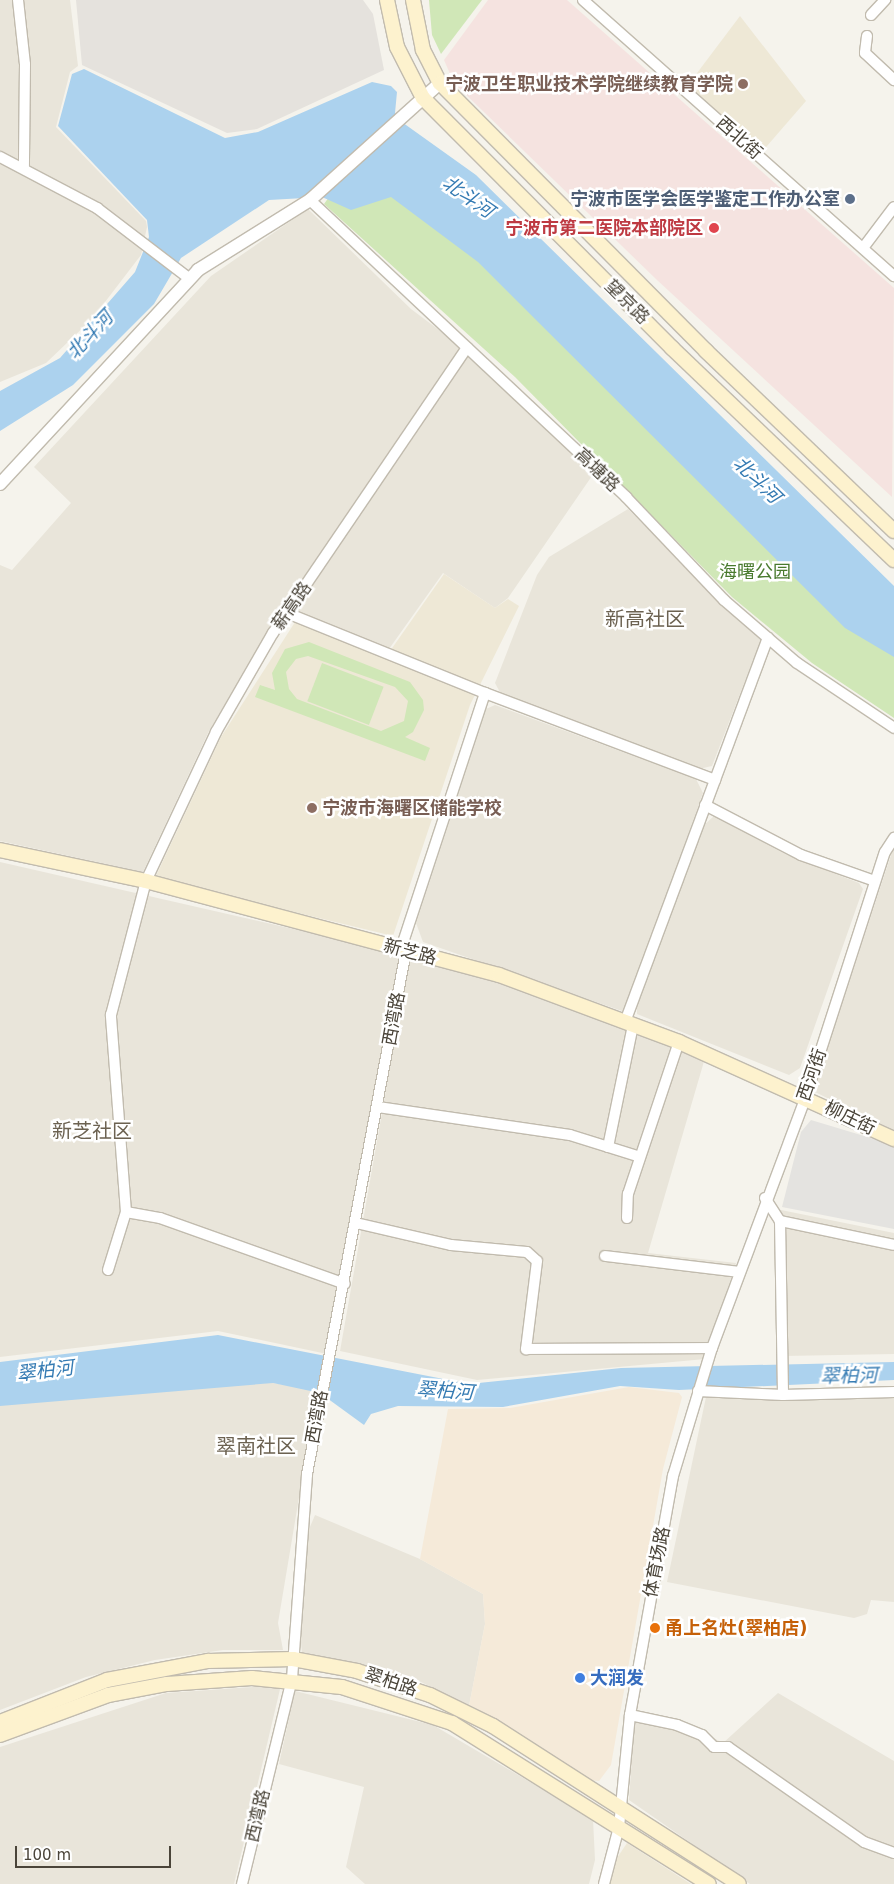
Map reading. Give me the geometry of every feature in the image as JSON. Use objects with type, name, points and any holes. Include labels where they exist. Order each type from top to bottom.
[{"type":"main road","name":"望京路","points":[[387,0],[390,22],[407,74],[423,98],[672,348],[894,560]]},
{"type":"main road","name":"望京路","points":[[412,3],[423,50],[440,83],[706,351],[894,530]]},
{"type":"main road","name":"新芝路","points":[[0,850],[146,881],[499,975],[679,1042],[806,1096]]},
{"type":"main road","name":"柳庄街","points":[[806,1096],[894,1139]]},
{"type":"main road","name":"翠柏路","points":[[0,1722],[107,1680],[208,1661],[294,1659],[357,1671],[430,1695],[493,1726],[621,1805],[739,1884]]},
{"type":"main road","name":"翠柏路","points":[[0,1735],[108,1695],[202,1680],[292,1679],[394,1700],[452,1723],[709,1884]]},
{"type":"street","points":[[18,0],[24,64],[24,168]]},
{"type":"street","name":"西北街","points":[[583,0],[894,276]]},
{"type":"street","points":[[871,15],[885,0]]},
{"type":"street","points":[[867,36],[865,53],[894,80]]},
{"type":"street","points":[[0,484],[190,279],[310,200],[440,83]]},
{"type":"street","points":[[0,157],[97,208],[190,279]]},
{"type":"street","name":"高塘路","points":[[310,200],[468,348],[768,638],[797,663],[894,728]]},
{"type":"street","points":[[863,248],[894,207]]},
{"type":"street","name":"薪高路","points":[[126,1212],[111,1015],[146,881],[216,732],[287,613],[468,348]]},
{"type":"street","points":[[287,613],[485,693],[715,780]]},
{"type":"street","points":[[608,1147],[629,1024],[705,805],[768,638]]},
{"type":"street","name":"西湾路","points":[[242,1884],[292,1679],[301,1524],[320,1398],[345,1284],[378,1107],[404,950],[485,693]]},
{"type":"street","points":[[705,805],[801,854],[875,881]]},
{"type":"street","name":"西河街","points":[[712,1348],[765,1198],[806,1096],[875,881],[894,838]]},
{"type":"street","points":[[627,1218],[628,1194],[679,1042]]},
{"type":"street","points":[[378,1107],[570,1135],[640,1157]]},
{"type":"street","points":[[765,1198],[780,1221],[779,1344],[783,1395]]},
{"type":"street","points":[[108,1270],[126,1212],[160,1218],[345,1284]]},
{"type":"street","points":[[780,1221],[894,1244]]},
{"type":"street","points":[[356,1223],[451,1245],[526,1252],[537,1261],[526,1349],[712,1348]]},
{"type":"street","points":[[605,1256],[739,1272]]},
{"type":"street","name":"体育场路","points":[[604,1884],[619,1827],[630,1715],[674,1476],[712,1348]]},
{"type":"street","points":[[698,1391],[783,1395],[894,1392]]},
{"type":"street","points":[[630,1715],[677,1725],[702,1735],[714,1747],[728,1747],[864,1842],[894,1852]]},
{"type":"shaded area","points":[[0,0],[70,0],[78,66],[70,72],[56,127],[146,221],[147,227],[141,255],[92,319],[46,363],[0,382]]},
{"type":"shaded area","points":[[76,0],[363,0],[373,14],[384,70],[257,129],[227,133],[82,65]]},
{"type":"shaded area","name":"宁波市第二医院本部院区","points":[[488,0],[567,0],[894,288],[892,497],[657,280],[454,83],[444,60]]},
{"type":"shaded area","name":"宁波卫生职业技术学院继续教育学院","points":[[740,16],[806,101],[761,153],[688,85]]},
{"type":"shaded area","points":[[308,209],[411,309],[463,348],[279,614],[209,731],[143,872],[0,841],[0,565],[12,570],[71,503],[34,467],[211,276]]},
{"type":"shaded area","points":[[468,352],[594,473],[508,598],[495,608],[443,573],[389,649],[291,612],[409,444]]},
{"type":"shaded area","points":[[628,509],[761,640],[712,766],[694,770],[502,696],[495,683],[537,575],[549,557]]},
{"type":"shaded area","name":"宁波市海曙区储能学校","points":[[444,574],[495,608],[508,599],[519,606],[470,705],[393,936],[155,878],[221,737],[297,619],[388,654]]},
{"type":"shaded area","points":[[495,705],[696,779],[703,793],[625,1012],[423,942],[416,923],[486,709]]},
{"type":"shaded area","points":[[714,816],[787,855],[859,883],[863,889],[800,1068],[789,1075],[637,1014],[637,993],[703,826]]},
{"type":"shaded area","points":[[894,846],[894,1131],[813,1091]]},
{"type":"shaded area","points":[[0,862],[403,954],[327,1354],[218,1331],[0,1357]]},
{"type":"shaded area","points":[[410,954],[499,977],[705,1058],[648,1253],[736,1263],[705,1359],[477,1380],[340,1351]]},
{"type":"shaded area","points":[[811,1120],[894,1145],[894,1229],[782,1207],[801,1132]]},
{"type":"shaded area","points":[[781,1210],[894,1233],[894,1354],[783,1356]]},
{"type":"shaded area","name":"翠南社区","points":[[235,1377],[317,1390],[278,1623],[283,1650],[223,1650],[155,1660],[86,1677],[0,1710],[0,1397]]},
{"type":"shaded area","points":[[629,1387],[679,1393],[682,1397],[663,1469],[611,1765],[599,1781],[589,1780],[469,1706],[485,1624],[483,1594],[420,1559],[448,1409],[510,1408]]},
{"type":"shaded area","points":[[894,1395],[894,1602],[871,1600],[867,1614],[854,1618],[667,1582],[706,1397]]},
{"type":"shaded area","points":[[315,1515],[420,1559],[483,1594],[485,1624],[469,1706],[417,1680],[302,1653],[298,1610],[307,1534]]},
{"type":"shaded area","points":[[281,1685],[234,1884],[0,1884],[0,1747],[166,1693]]},
{"type":"shaded area","points":[[295,1691],[433,1725],[593,1819],[595,1860],[589,1884],[365,1884],[346,1867],[364,1787],[279,1764]]},
{"type":"shaded area","points":[[778,1693],[894,1761],[894,1884],[750,1884],[629,1800],[635,1713],[685,1723],[723,1743]]},
{"type":"shaded area","points":[[627,1843],[691,1884],[610,1884],[617,1858]]},
{"type":"green space","points":[[429,0],[482,0],[441,54],[432,35]]},
{"type":"green space","name":"海曙公园","points":[[392,193],[484,264],[894,647],[894,718],[812,663],[732,597],[515,377],[324,204],[329,197]]},
{"type":"green space","points":[[309,642],[410,682],[423,700],[424,710],[413,732],[405,737],[430,748],[425,761],[255,697],[260,685],[275,690],[272,673],[285,649]],"holes":[[[308,656],[395,687],[408,701],[404,721],[381,731],[297,699],[289,689],[286,672],[296,659]]]},
{"type":"green space","points":[[322,663],[384,687],[369,725],[307,701]]},
{"type":"water","name":"北斗河","points":[[84,69],[225,138],[258,132],[372,82],[391,86],[397,92],[395,113],[399,120],[476,175],[894,586],[894,657],[845,628],[478,262],[391,197],[351,210],[322,197],[269,200],[181,258],[154,304],[73,385],[0,431],[0,391],[60,358],[135,272],[149,237],[147,220],[58,126],[72,74]]},
{"type":"water","name":"翠柏河","points":[[218,1335],[469,1384],[621,1368],[894,1362],[894,1380],[679,1390],[620,1386],[503,1407],[398,1406],[371,1414],[364,1425],[320,1393],[273,1383],[0,1406],[0,1362]]},
{"type":"place","name":"宁波卫生职业技术学院继续教育学院","points":[[743,84]]},
{"type":"place","name":"宁波市医学会医学鉴定工作办公室","points":[[850,199]]},
{"type":"place","name":"宁波市第二医院本部院区","points":[[714,228]]},
{"type":"place","name":"宁波市海曙区储能学校","points":[[312,808]]},
{"type":"place","name":"甬上名灶(翠柏店)","points":[[655,1628]]},
{"type":"place","name":"大润发","points":[[580,1678]]},
{"type":"district","name":"新高社区","points":[[645,619]]},
{"type":"district","name":"新芝社区","points":[[92,1131]]},
{"type":"district","name":"翠南社区","points":[[256,1446]]}]
